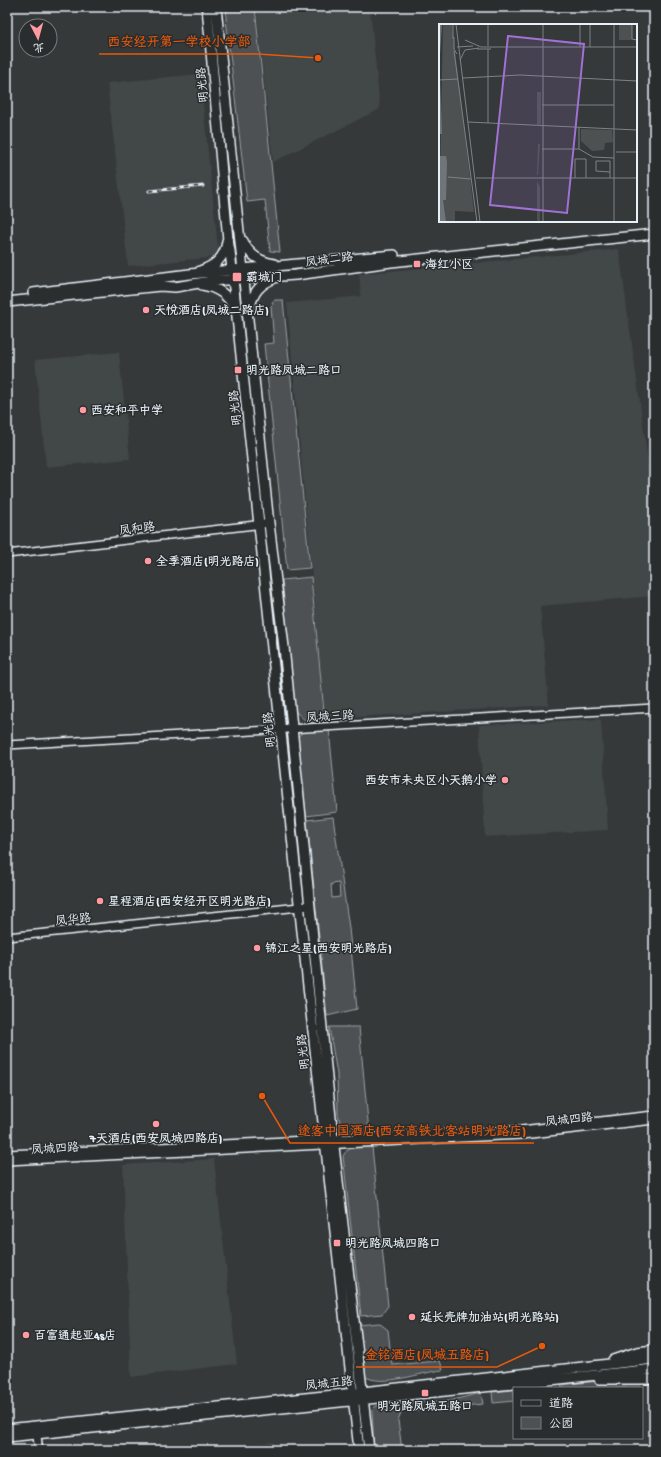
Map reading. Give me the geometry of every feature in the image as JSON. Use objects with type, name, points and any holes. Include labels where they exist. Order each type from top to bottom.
[{"type":"main road","name":"明光路","points":[[207,7],[237,322],[292,729],[329,1142]]},
{"type":"main road","name":"明光路","points":[[216,7],[244,274],[280,730],[358,1396],[369,1450]]},
{"type":"main road","name":"凤城二路","points":[[244,274],[280,265],[314,264],[654,228]]},
{"type":"main road","points":[[240,230],[246,248],[253,256],[262,261],[280,265]]},
{"type":"main road","name":"凤城二路","points":[[7,296],[190,274],[285,276],[391,262],[654,234]]},
{"type":"main road","points":[[190,274],[216,264],[225,252],[228,240]]},
{"type":"main road","name":"凤城二路","points":[[7,302],[160,286],[196,285],[233,275]]},
{"type":"main road","points":[[248,321],[251,301],[258,289],[269,280],[285,276]]},
{"type":"main road","points":[[196,285],[216,289],[226,296],[233,306],[237,322]]},
{"type":"main road","points":[[594,1366],[637,1352],[654,1350]]},
{"type":"main road","name":"凤城五路","points":[[358,1396],[650,1360]]},
{"type":"main road","name":"凤城五路","points":[[7,1437],[36,1430],[358,1396],[650,1370]]},
{"type":"main road","points":[[573,1377],[610,1380],[654,1379]]},
{"type":"main road","name":"明光路","points":[[358,1396],[359,1450]]},
{"type":"main road","name":"凤城五路","points":[[7,1429],[36,1430]]},
{"type":"street","name":"凤和路","points":[[7,554],[264,524]]},
{"type":"street","name":"凤城三路","points":[[7,745],[654,708]]},
{"type":"street","name":"凤华路","points":[[7,937],[309,906]]},
{"type":"street","name":"凤城四路","points":[[7,1161],[521,1130],[654,1115]]},
{"type":"street","name":"凤城四路","points":[[7,1154],[522,1135],[654,1120]]},
{"type":"street","points":[[36,1430],[39,1450]]},
{"type":"shaded area","points":[[256,7],[370,7],[380,109],[273,162]]},
{"type":"shaded area","points":[[200,74],[218,248],[216,257],[128,266],[107,83]]},
{"type":"shaded area","points":[[619,249],[654,505],[654,596],[540,606],[549,705],[325,719],[287,303],[361,296],[359,274]]},
{"type":"shaded area","name":"西安和平中学","points":[[119,352],[130,459],[46,467],[35,360]]},
{"type":"shaded area","points":[[601,719],[608,830],[485,837],[479,725]]},
{"type":"shaded area","points":[[214,1159],[237,1364],[131,1377],[123,1165]]},
{"type":"shaded area","points":[[273,1442],[274,1450],[199,1450]]},
{"type":"green space","points":[[227,7],[255,7],[280,252],[270,251],[265,200],[247,202],[226,19]]},
{"type":"green space","points":[[275,300],[283,300],[310,568],[287,570],[264,344],[274,343],[271,306],[273,304],[272,302]]},
{"type":"green space","points":[[311,577],[325,722],[308,723],[295,711],[282,580]]},
{"type":"green space","points":[[329,729],[337,812],[306,816],[298,737],[304,730]]},
{"type":"green space","points":[[333,817],[349,928],[357,1009],[327,1016],[307,820]],"holes":[[[339,883],[340,897],[332,898],[331,884]]]},
{"type":"green space","points":[[329,1027],[359,1027],[369,1132],[352,1133],[342,1130],[338,1114],[337,1074]]},
{"type":"green space","points":[[372,1147],[388,1306],[382,1314],[361,1316],[343,1156],[345,1152],[352,1148]]},
{"type":"green space","points":[[379,1323],[388,1330],[392,1365],[440,1361],[443,1370],[392,1380],[372,1379],[364,1376],[359,1325]]},
{"type":"green space","points":[[639,1377],[640,1387],[562,1387],[561,1385]]},
{"type":"green space","points":[[513,1390],[513,1401],[493,1403],[492,1392]]},
{"type":"green space","points":[[481,1393],[483,1404],[409,1412],[408,1402],[449,1401]]},
{"type":"green space","points":[[401,1402],[402,1410],[398,1420],[402,1450],[374,1450],[372,1410],[376,1406]]},
{"type":"railway","points":[[149,191],[203,186]]},
{"type":"place","name":"西安经开第一学校小学部","points":[[318,58]]},
{"type":"place","name":"海红小区","points":[[417,264]]},
{"type":"place","name":"霸城门","points":[[237,277]]},
{"type":"place","name":"天悦酒店(凤城二路店)","points":[[146,310]]},
{"type":"place","name":"明光路凤城二路口","points":[[238,370]]},
{"type":"place","name":"西安和平中学","points":[[83,410]]},
{"type":"place","name":"全季酒店(明光路店)","points":[[148,561]]},
{"type":"place","name":"西安市未央区小天鹅小学","points":[[505,780]]},
{"type":"place","name":"星程酒店(西安经开区明光路店)","points":[[100,901]]},
{"type":"place","name":"锦江之星(西安明光路店)","points":[[257,948]]},
{"type":"place","name":"途客中国酒店(西安高铁北客站明光路店)","points":[[262,1096]]},
{"type":"place","name":"7天酒店(西安凤城四路店)","points":[[156,1124]]},
{"type":"place","name":"明光路凤城四路口","points":[[337,1243]]},
{"type":"place","name":"延长壳牌加油站(明光路站)","points":[[412,1317]]},
{"type":"place","name":"百富通起亚4s店","points":[[26,1335]]},
{"type":"place","name":"金铭酒店(凤城五路店)","points":[[542,1346]]},
{"type":"place","name":"明光路凤城五路口","points":[[425,1393]]}]
